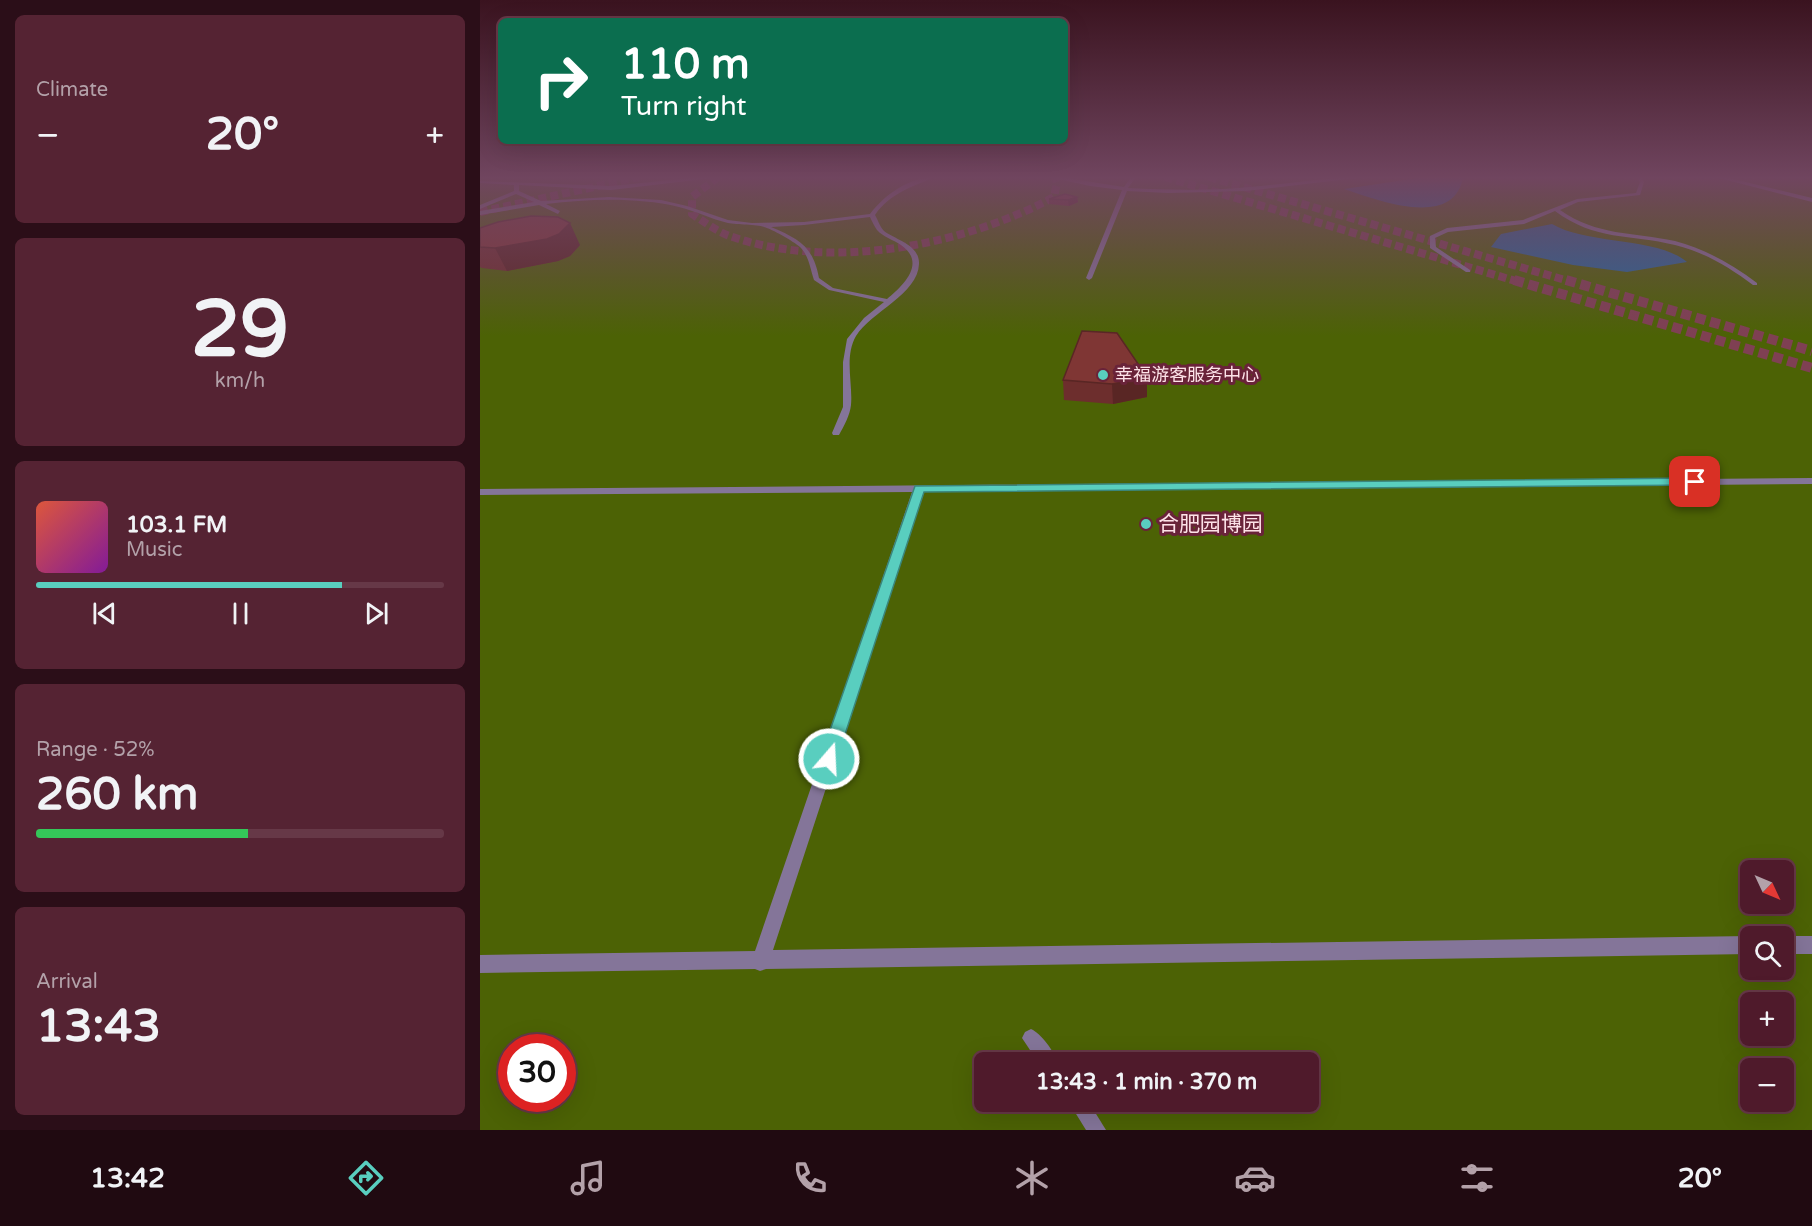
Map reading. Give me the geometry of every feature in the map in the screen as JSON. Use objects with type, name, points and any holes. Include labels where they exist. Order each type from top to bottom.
[{"type":"street","points":[[480,492],[1812,481]]},
{"type":"street","points":[[759,962],[920,488]]},
{"type":"street","points":[[480,964],[759,962],[1740,945]]},
{"type":"street","points":[[1794,945],[1812,945]]},
{"type":"lane","points":[[774,230],[799,242],[810,254],[816,279],[831,289],[886,302]]},
{"type":"lane","points":[[836,433],[848,406],[846,362],[851,339],[886,302],[902,291],[913,278],[916,263],[912,251],[879,230]]},
{"type":"lane","points":[[1089,278],[1109,230]]},
{"type":"lane","points":[[1450,230],[1432,237],[1433,248],[1468,272]]},
{"type":"lane","points":[[1593,230],[1671,243],[1704,252],[1723,261],[1755,284]]},
{"type":"lane","points":[[1031,1038],[1042,1052]]},
{"type":"lane","points":[[1085,1112],[1097,1130]]},
{"type":"green space","name":"合肥园博园","points":[[480,230],[1812,230],[1812,1130],[480,1130]]},
{"type":"water","points":[[1523,230],[1564,230],[1659,248],[1687,262],[1627,272],[1573,265],[1491,247],[1501,234]]},
{"type":"building","points":[[480,230],[563,230],[547,239],[495,248],[480,247]]},
{"type":"building","points":[[1082,331],[1117,333],[1147,377],[1112,384],[1063,380]]},
{"type":"tunnel","points":[[716,230],[766,246],[808,252],[851,252],[894,248],[976,230]]},
{"type":"tunnel","points":[[1343,230],[1519,282]]},
{"type":"tunnel","points":[[1391,230],[1572,282]]},
{"type":"tunnel","points":[[1514,280],[1812,368]]},
{"type":"tunnel","points":[[1566,280],[1812,351]]},
{"type":"place","name":"幸福游客服务中心","points":[[1103,375]]},
{"type":"place","name":"合肥园博园","points":[[1146,524]]},
{"type":"route","points":[[829,759],[920,488],[1695,482]]}]
